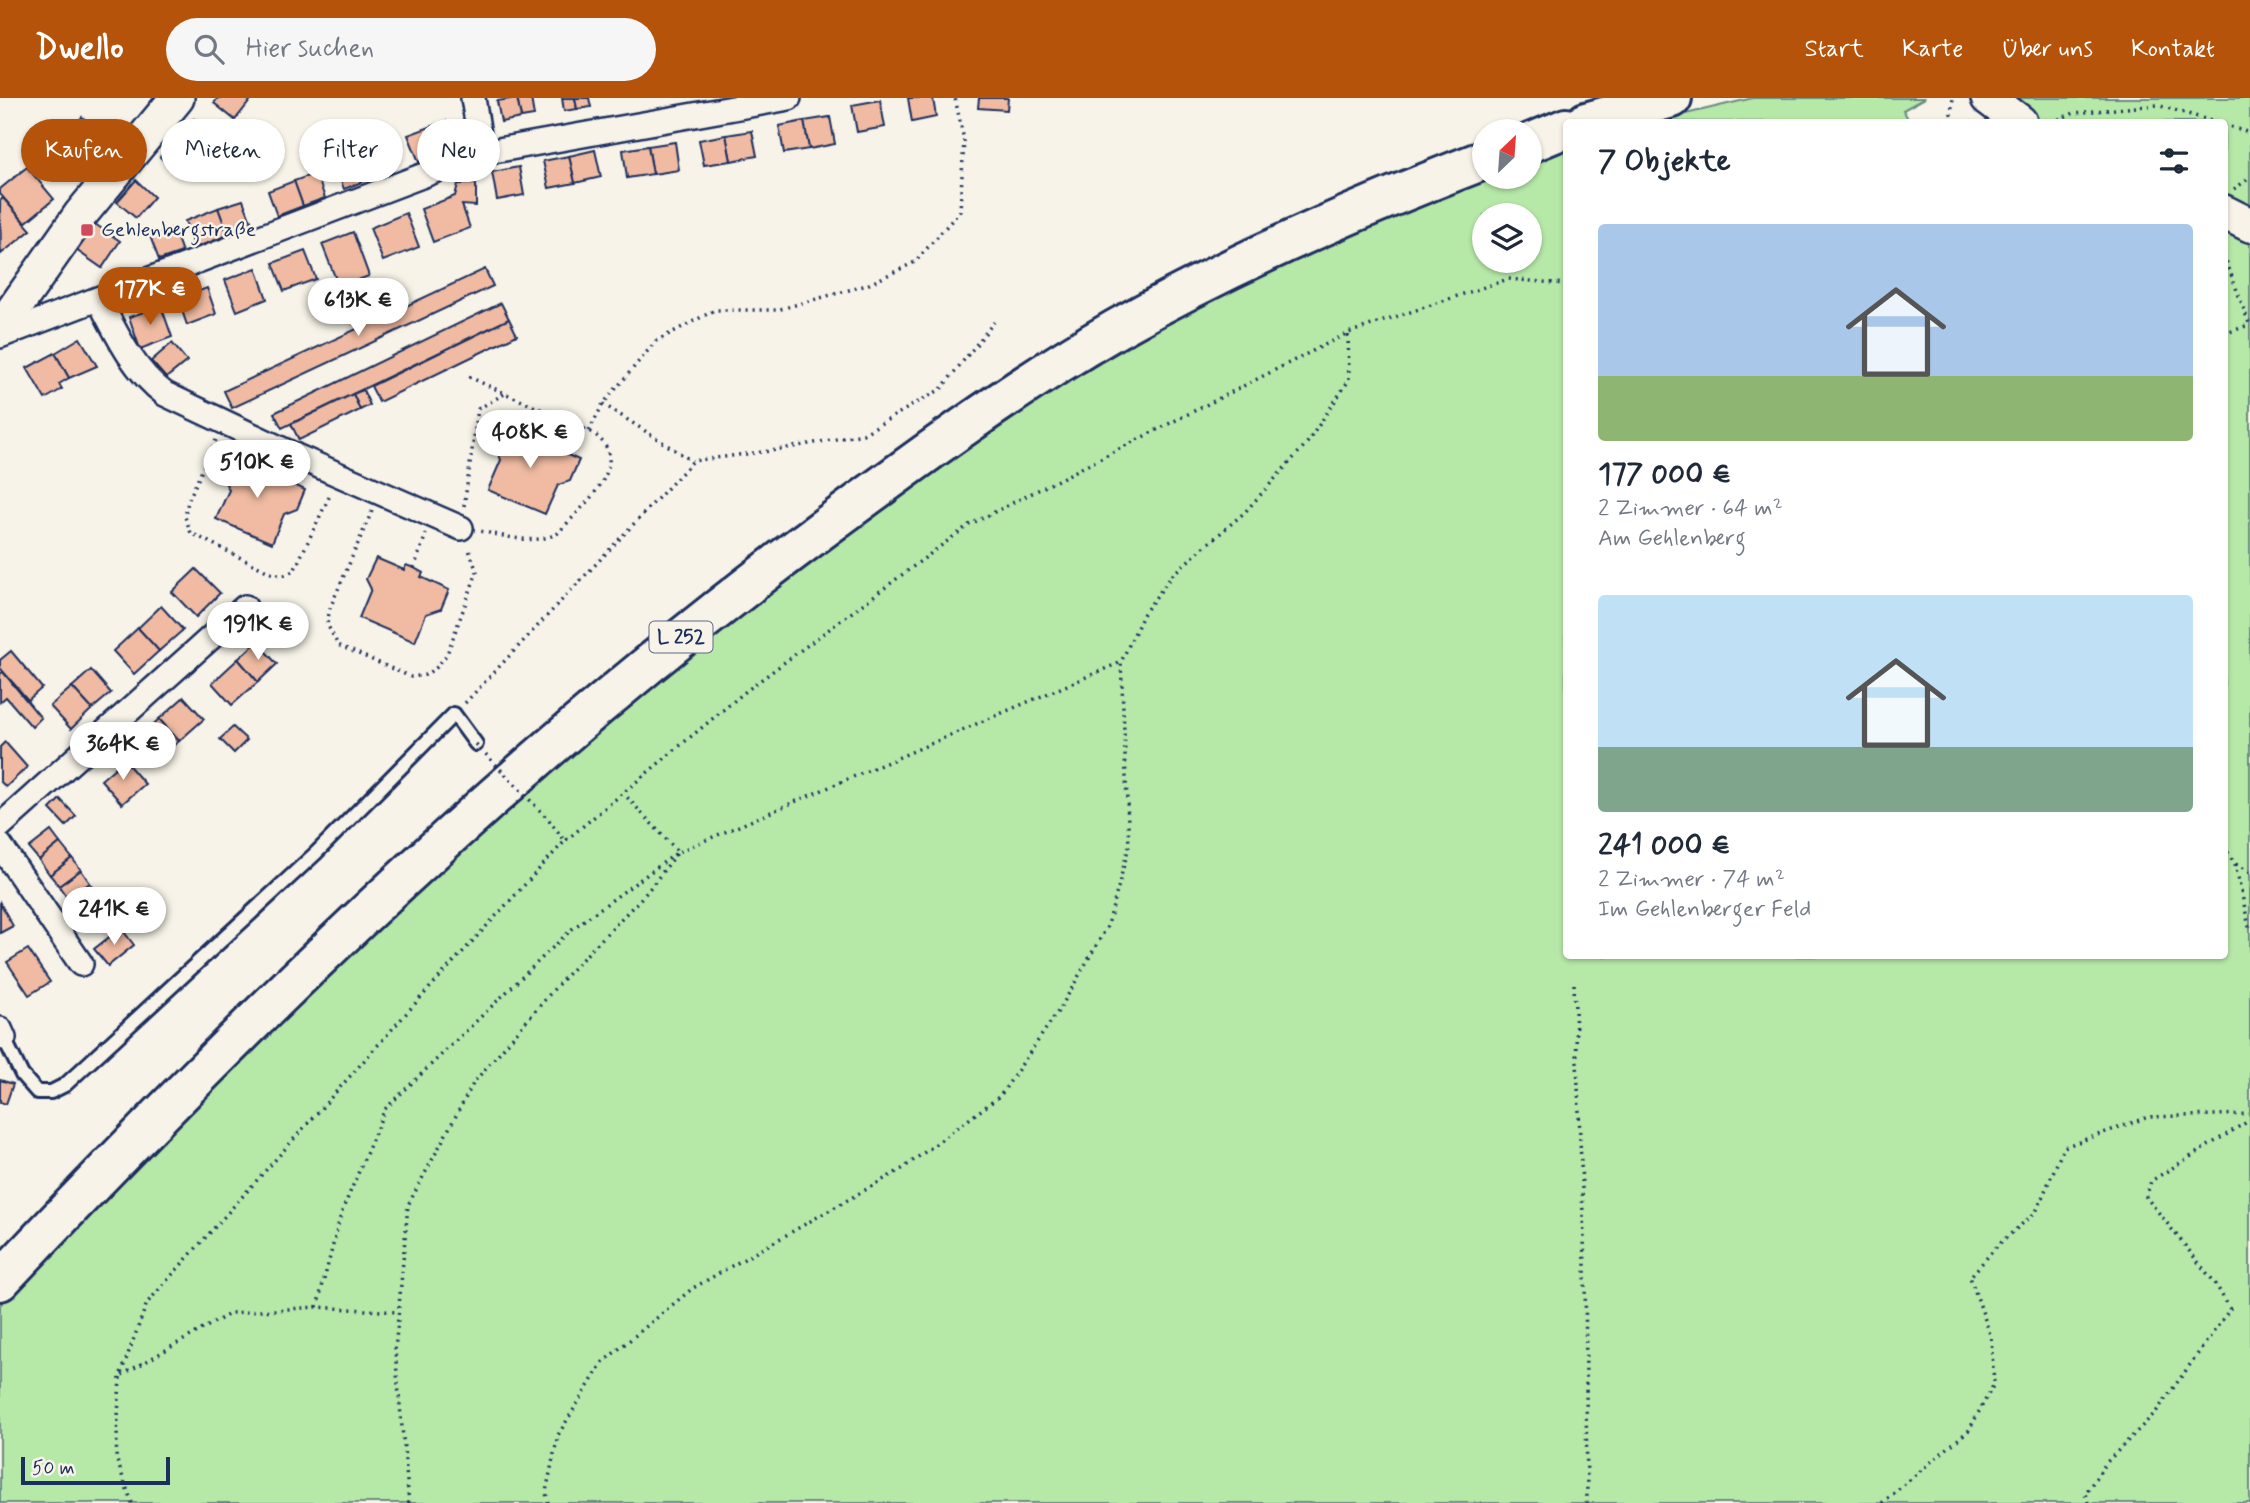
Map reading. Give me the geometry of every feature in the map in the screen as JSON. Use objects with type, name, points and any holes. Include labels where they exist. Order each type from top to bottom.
[{"type":"highway","points":[[1597,119],[1672,98]]},
{"type":"highway","points":[[1542,138],[1563,129]]},
{"type":"highway","name":"L 252","points":[[0,1281],[178,1096],[425,856],[535,758],[647,664],[778,562],[989,406],[1118,328],[1270,251],[1404,191],[1472,165]]},
{"type":"street","points":[[0,329],[37,274],[117,168],[177,98]]},
{"type":"street","points":[[473,98],[476,119]]},
{"type":"street","points":[[500,149],[675,108],[789,98]]},
{"type":"street","points":[[1988,98],[2016,119]]},
{"type":"street","points":[[0,336],[417,178]]},
{"type":"street","points":[[2228,214],[2250,225]]},
{"type":"street","points":[[37,274],[39,289],[46,299],[68,310]]},
{"type":"street","points":[[99,300],[127,351],[149,382],[165,394],[461,528]]},
{"type":"street","points":[[0,826],[245,607]]},
{"type":"street","points":[[0,845],[81,964]]},
{"type":"lane","points":[[2,1034],[22,1075],[37,1092],[51,1092],[65,1084],[316,853],[454,714],[476,744]]},
{"type":"path","points":[[589,431],[603,404],[656,341],[715,310],[777,310],[867,285],[915,261],[960,211],[964,140],[955,98]]},
{"type":"path","points":[[1950,119],[1953,98]]},
{"type":"path","points":[[2059,119],[2074,113],[2157,105],[2205,119]]},
{"type":"path","points":[[2228,126],[2250,133]]},
{"type":"path","points":[[2228,192],[2250,178]]},
{"type":"path","points":[[2228,266],[2250,326],[2228,333]]},
{"type":"path","points":[[132,1503],[116,1458],[120,1376],[147,1303],[565,841],[746,691],[969,525],[1348,332],[1508,279],[1563,284]]},
{"type":"path","points":[[454,714],[693,461],[777,450],[863,434],[941,389],[994,322]]},
{"type":"path","points":[[548,1503],[546,1492],[558,1435],[603,1362],[693,1288],[902,1169],[1000,1096],[1061,1007],[1108,925],[1129,845],[1121,662],[1144,612],[1174,573],[1245,512],[1307,443],[1349,380],[1348,332]]},
{"type":"path","points":[[461,528],[525,539],[548,539],[558,533],[604,481],[610,468],[609,452],[601,438],[469,377]]},
{"type":"path","points":[[380,492],[330,608],[327,624],[338,645],[411,677],[425,674],[437,667],[447,654],[477,572],[461,528],[478,409],[506,393]]},
{"type":"path","points":[[603,404],[693,461]]},
{"type":"path","points":[[224,423],[188,501],[185,517],[191,533],[272,574],[284,575],[293,571],[339,475]]},
{"type":"path","points":[[414,568],[433,516]]},
{"type":"path","points":[[317,1307],[341,1214],[385,1109],[572,929],[678,852],[1121,662]]},
{"type":"path","points":[[476,744],[549,820],[565,841]]},
{"type":"path","points":[[624,794],[678,852]]},
{"type":"path","points":[[409,1503],[395,1351],[408,1205],[474,1082],[561,981],[647,892],[678,852]]},
{"type":"path","points":[[2228,853],[2235,864],[2250,931]]},
{"type":"path","points":[[2235,864],[2250,872]]},
{"type":"path","points":[[1574,984],[1585,1265],[1587,1503]]},
{"type":"path","points":[[1882,1503],[1969,1430],[1994,1384],[1991,1337],[1970,1277],[1999,1244],[2036,1212],[2064,1147],[2148,1117],[2250,1114]]},
{"type":"path","points":[[2088,1503],[2085,1494],[2106,1463],[2156,1412],[2230,1309],[2215,1283],[2146,1197],[2151,1181],[2250,1120]]},
{"type":"path","points":[[120,1376],[231,1312],[317,1307],[398,1312]]},
{"type":"green space","points":[[1753,98],[1925,98],[1903,110],[1908,119],[1665,119]]},
{"type":"green space","points":[[2009,98],[2250,98],[2250,1503],[0,1503],[0,1305],[253,1039],[430,871],[770,585],[1014,414],[1194,308],[1360,229],[1472,186],[1472,189],[1542,189],[1542,159],[1563,151],[1563,959],[2228,959],[2228,119],[2038,119]]},
{"type":"building","points":[[218,98],[247,98],[250,101],[236,119],[214,103]]},
{"type":"building","points":[[517,98],[531,98],[534,116],[521,118]]},
{"type":"building","points":[[517,98],[521,118],[501,122],[497,101]]},
{"type":"building","points":[[562,98],[575,98],[577,109],[564,111]]},
{"type":"building","points":[[575,98],[589,98],[591,107],[577,109]]},
{"type":"building","points":[[908,98],[933,98],[936,117],[912,122]]},
{"type":"building","points":[[979,98],[1008,98],[1007,110],[978,108]]},
{"type":"building","points":[[880,100],[885,127],[857,132],[852,105]]},
{"type":"building","points":[[830,117],[835,144],[809,149],[804,121]]},
{"type":"building","points":[[804,121],[809,149],[784,153],[779,126]]},
{"type":"building","points":[[752,131],[757,156],[731,161],[726,135]]},
{"type":"building","points":[[417,132],[417,157],[408,135]]},
{"type":"building","points":[[726,135],[731,161],[704,165],[699,140]]},
{"type":"building","points":[[675,142],[679,170],[653,174],[648,146]]},
{"type":"building","points":[[648,146],[653,174],[627,178],[623,150]]},
{"type":"building","points":[[595,150],[601,177],[575,183],[569,156]]},
{"type":"building","points":[[569,156],[575,183],[549,188],[543,161]]},
{"type":"building","points":[[519,167],[524,195],[497,200],[494,182],[500,182],[500,171]]},
{"type":"building","points":[[21,172],[21,182],[40,182],[54,199],[25,223],[0,194],[0,189]]},
{"type":"building","points":[[294,181],[319,182],[325,198],[303,206]]},
{"type":"building","points":[[294,181],[303,206],[277,216],[268,191]]},
{"type":"building","points":[[134,182],[138,182],[154,197],[136,218],[117,202]]},
{"type":"building","points":[[341,182],[362,182],[344,189]]},
{"type":"building","points":[[458,184],[476,184],[476,206],[462,205],[470,228],[433,242],[421,209],[455,196]]},
{"type":"building","points":[[3,198],[31,230],[1,254],[0,201]]},
{"type":"building","points":[[243,200],[253,226],[228,235],[218,208]]},
{"type":"building","points":[[218,208],[228,235],[195,248],[185,221]]},
{"type":"building","points":[[406,213],[419,247],[383,261],[370,228]]},
{"type":"building","points":[[95,224],[120,241],[102,268],[76,250]]},
{"type":"building","points":[[173,228],[182,252],[159,260],[150,236]]},
{"type":"building","points":[[353,232],[369,276],[339,287],[322,244]]},
{"type":"building","points":[[305,251],[316,279],[284,291],[273,263]]},
{"type":"building","points":[[256,268],[267,299],[237,311],[225,280]]},
{"type":"building","points":[[485,269],[493,286],[232,408],[224,391]]},
{"type":"building","points":[[207,288],[216,314],[187,325],[178,299]]},
{"type":"building","points":[[501,303],[509,319],[282,428],[274,413]]},
{"type":"building","points":[[161,306],[172,337],[140,349],[129,317]]},
{"type":"building","points":[[509,319],[517,335],[379,402],[371,386]]},
{"type":"building","points":[[80,338],[97,366],[69,378],[55,353]]},
{"type":"building","points":[[172,343],[187,361],[166,378],[151,361]]},
{"type":"building","points":[[55,353],[69,378],[59,384],[62,389],[45,399],[27,368]]},
{"type":"building","points":[[363,390],[370,405],[360,410],[353,394]]},
{"type":"building","points":[[353,394],[360,410],[299,440],[291,424]]},
{"type":"building","points":[[504,427],[533,440],[535,435],[544,438],[553,443],[550,447],[579,460],[570,481],[558,485],[545,514],[488,490],[501,460],[496,447]]},
{"type":"building","points":[[232,458],[261,470],[263,465],[279,472],[277,477],[305,490],[297,509],[284,514],[272,543],[216,519],[229,490],[223,478]]},
{"type":"building","points":[[376,558],[404,570],[406,565],[414,568],[423,573],[421,577],[449,590],[441,609],[426,614],[415,642],[359,618],[371,589],[366,579]]},
{"type":"building","points":[[196,569],[220,593],[196,617],[172,592]]},
{"type":"building","points":[[161,606],[183,630],[159,651],[138,628]]},
{"type":"building","points":[[138,628],[159,651],[134,674],[113,651]]},
{"type":"building","points":[[257,642],[277,664],[258,682],[238,659]]},
{"type":"building","points":[[11,651],[42,688],[28,700],[0,668],[0,660]]},
{"type":"building","points":[[238,659],[258,682],[232,705],[212,683]]},
{"type":"building","points":[[91,670],[111,693],[92,709],[72,687]]},
{"type":"building","points":[[3,672],[41,718],[32,727],[6,697],[0,702],[0,674]]},
{"type":"building","points":[[72,687],[92,709],[71,729],[50,706]]},
{"type":"building","points":[[184,697],[204,719],[179,741],[159,719]]},
{"type":"building","points":[[159,719],[179,741],[158,760],[138,739]]},
{"type":"building","points":[[233,727],[247,740],[234,753],[220,739]]},
{"type":"building","points":[[5,742],[27,767],[6,787],[0,781],[0,747]]},
{"type":"building","points":[[124,760],[145,784],[122,804],[101,780]]},
{"type":"building","points":[[60,799],[76,816],[66,826],[50,809]]},
{"type":"building","points":[[51,831],[60,843],[39,860],[29,848]]},
{"type":"building","points":[[60,843],[72,858],[50,875],[39,860]]},
{"type":"building","points":[[72,858],[81,870],[59,886],[50,875]]},
{"type":"building","points":[[81,870],[90,883],[68,899],[59,886]]},
{"type":"building","points":[[90,883],[105,902],[83,919],[68,899]]},
{"type":"building","points":[[0,903],[13,926],[0,933]]},
{"type":"building","points":[[121,928],[134,945],[108,966],[94,949]]},
{"type":"building","points":[[28,949],[50,982],[29,995],[7,962]]},
{"type":"building","points":[[0,1080],[13,1084],[6,1104],[0,1102]]},
{"type":"place","name":"Gehlenbergstraße","points":[[87,230]]}]
